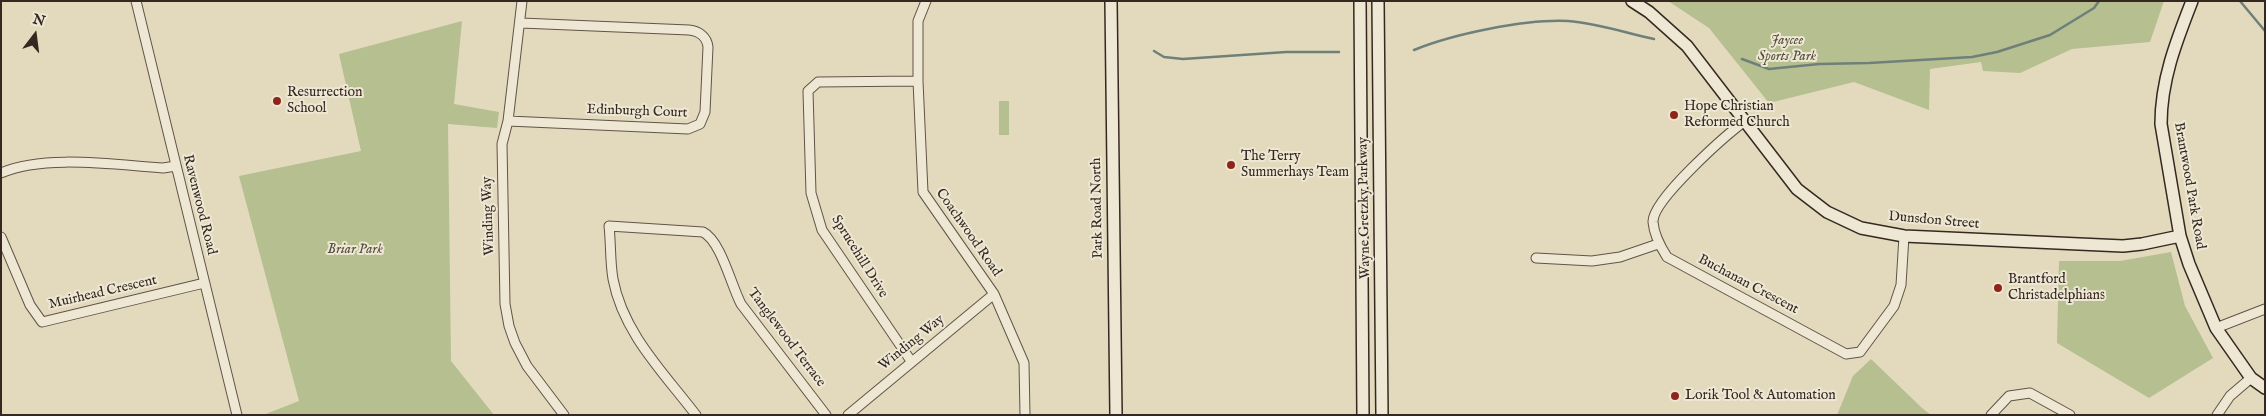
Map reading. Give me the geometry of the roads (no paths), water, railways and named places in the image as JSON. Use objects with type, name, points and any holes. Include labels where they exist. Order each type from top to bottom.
[{"type":"main road","name":"Park Road North","points":[[1111,1],[1116,415]]},
{"type":"main road","name":"Wayne Gretzky Parkway","points":[[1360,1],[1363,415]]},
{"type":"main road","name":"Wayne Gretzky Parkway","points":[[1378,1],[1382,415]]},
{"type":"main road","name":"Dunsdon Street","points":[[1632,1],[1649,12],[1687,46],[1797,190],[1827,212],[1861,228],[1904,236],[2123,246],[2180,236]]},
{"type":"main road","name":"Brantwood Park Road","points":[[2192,1],[2170,59],[2161,106],[2161,124],[2180,236],[2189,264],[2216,328],[2252,378],[2265,388]]},
{"type":"street","name":"Ravenwood Road","points":[[136,1],[237,415]]},
{"type":"street","name":"Winding Way","points":[[522,1],[521,23],[508,121],[502,144],[505,304],[509,326],[519,351],[527,366],[564,415]]},
{"type":"street","name":"Coachwood Road","points":[[926,1],[918,21],[922,192],[994,294],[1024,363],[1025,415]]},
{"type":"street","name":"Edinburgh Court","points":[[508,121],[688,129],[700,124],[705,112],[708,47],[705,38],[699,33],[689,30],[521,23]]},
{"type":"street","name":"Sprucehill Drive","points":[[910,361],[822,230],[811,193],[808,91],[818,82],[918,81]]},
{"type":"street","points":[[1536,258],[1592,261],[1620,257],[1658,244],[1653,220],[1663,199],[1730,132],[1745,122]]},
{"type":"street","points":[[1,173],[18,167],[48,163],[164,168],[176,166]]},
{"type":"street","name":"Tanglewood Terrace","points":[[696,415],[632,333],[621,308],[613,279],[609,226],[704,232],[712,237],[732,288],[741,304],[826,415]]},
{"type":"street","name":"Buchanan Crescent","points":[[1658,244],[1667,257],[1846,354],[1860,352],[1894,306],[1901,285],[1904,236]]},
{"type":"street","name":"Muirhead Crescent","points":[[1,237],[30,305],[42,322],[204,283]]},
{"type":"street","name":"Winding Way","points":[[848,415],[910,361],[994,294]]},
{"type":"street","points":[[2216,328],[2265,309]]},
{"type":"street","points":[[2217,415],[2230,396],[2252,378]]},
{"type":"street","points":[[1991,415],[2009,396],[2030,393],[2070,415]]},
{"type":"waterway","points":[[1742,59],[1769,69],[1819,64],[1972,57],[1997,52],[2050,35],[2094,8],[2099,1]]},
{"type":"waterway","points":[[2240,1],[2265,31]]},
{"type":"waterway","points":[[1414,50],[1469,33],[1531,22],[1551,21],[1590,24],[1654,39]]},
{"type":"waterway","points":[[1154,51],[1164,57],[1183,59],[1286,52],[1339,52]]},
{"type":"place","name":"Resurrection School","points":[[277,101]]},
{"type":"place","name":"Hope Christian Reformed Church","points":[[1674,115]]},
{"type":"place","name":"The Terry Summerhays Team","points":[[1231,165]]},
{"type":"place","name":"Brantford Christadelphians","points":[[1998,288]]},
{"type":"place","name":"Lorik Tool & Automation","points":[[1675,396]]},
{"type":"park label","name":"Jaycee Sports Park","points":[[1787,49]]},
{"type":"park label","name":"Briar Park","points":[[355,250]]}]
